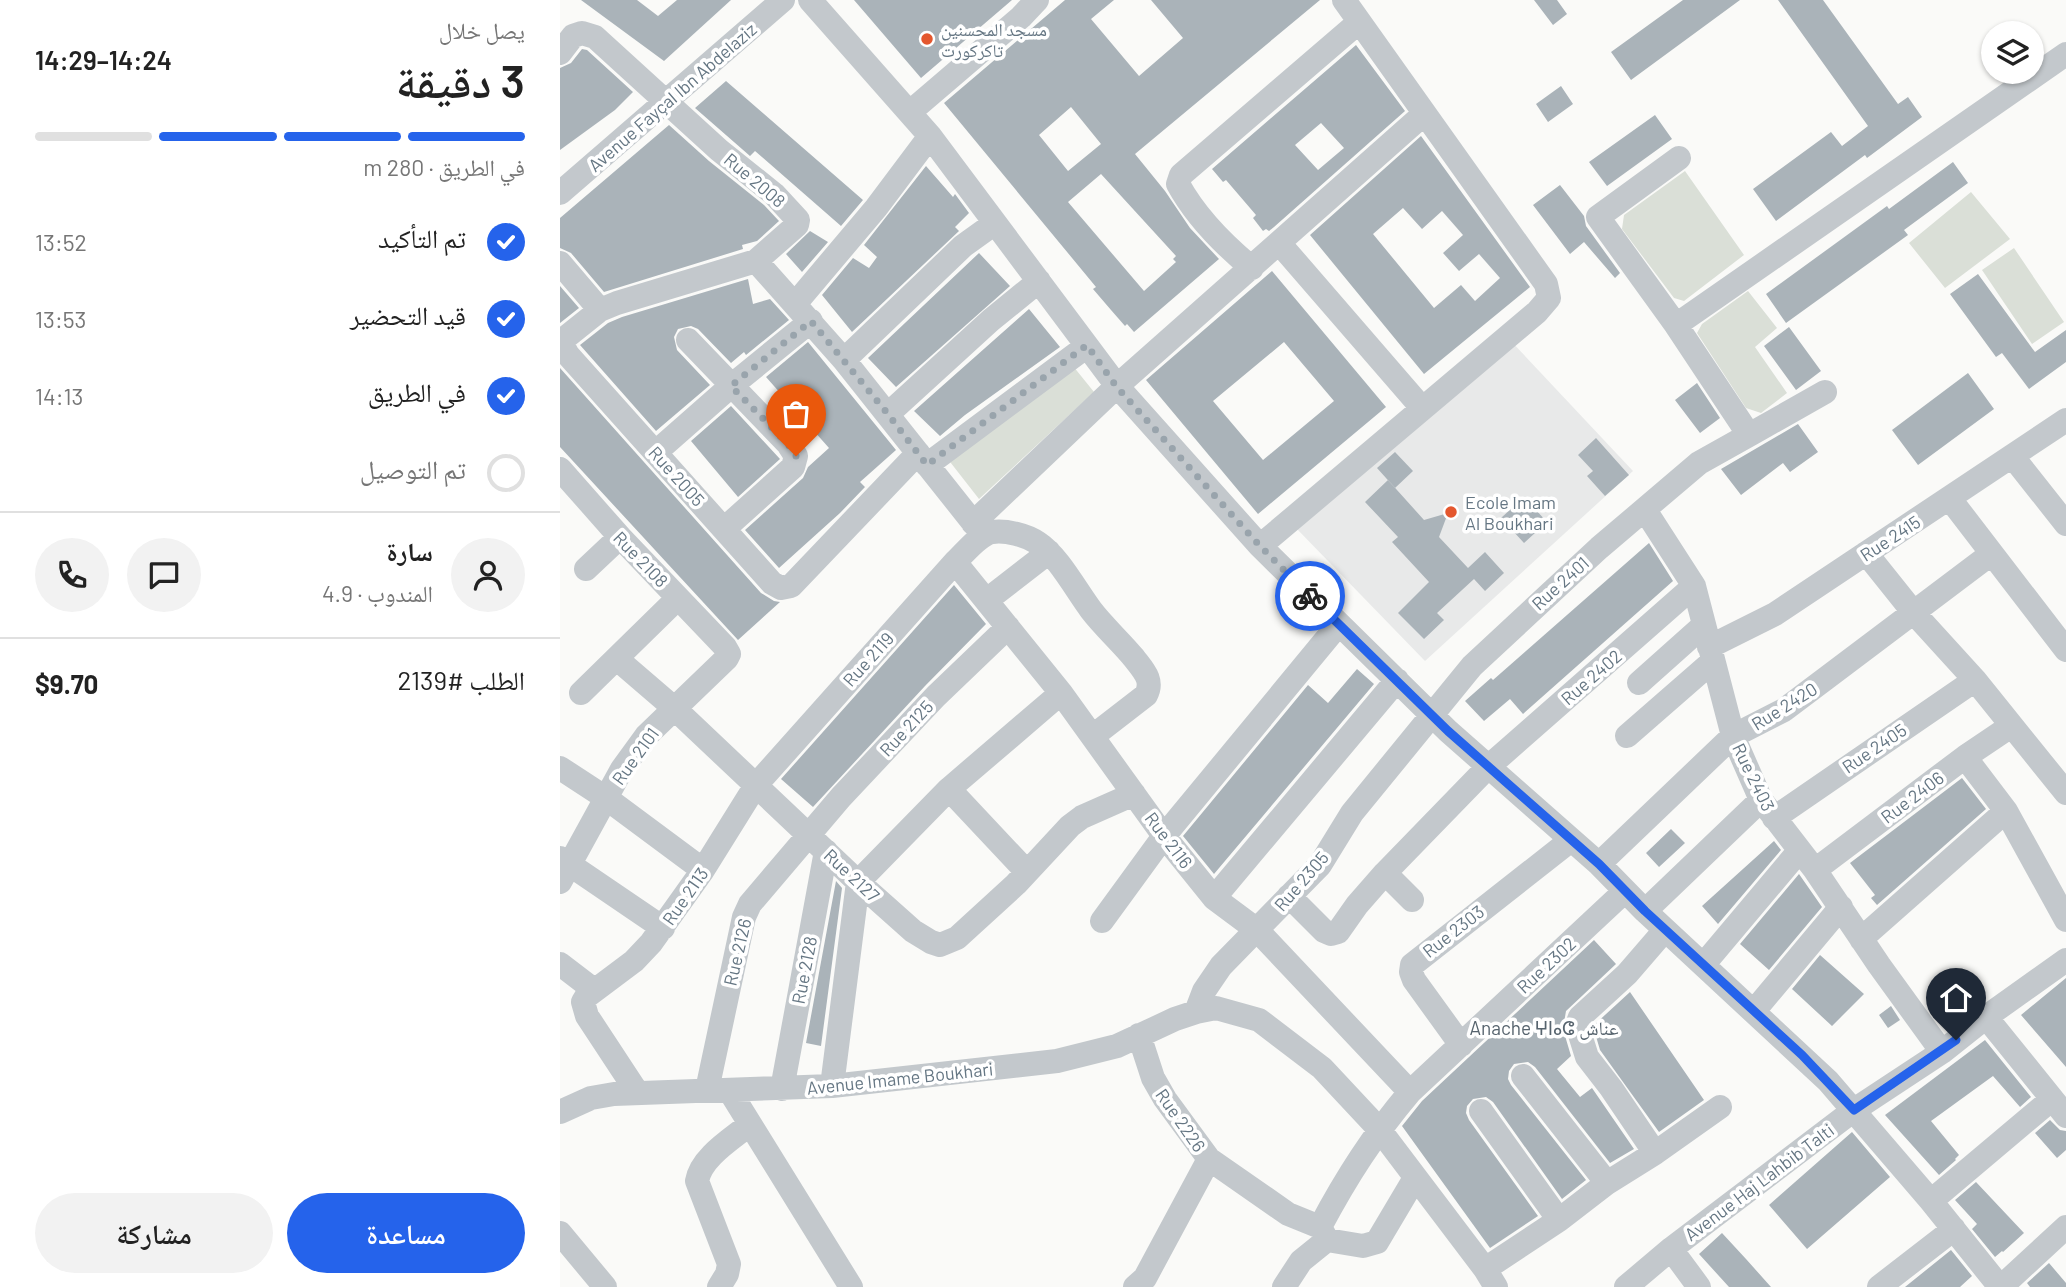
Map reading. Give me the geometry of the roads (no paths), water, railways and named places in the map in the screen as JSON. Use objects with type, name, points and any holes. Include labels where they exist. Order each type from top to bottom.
[{"type":"street","name":"Avenue Fayçal Ibn Abdelaziz","points":[[560,193],[783,0]]},
{"type":"street","points":[[810,0],[930,136],[1116,386],[1260,546],[1431,715],[1599,864],[1665,930],[1802,1055],[1854,1110],[2001,1287],[2066,1227]]},
{"type":"street","points":[[910,112],[1011,26],[1037,0]]},
{"type":"street","points":[[1260,546],[1537,312],[1549,298],[1546,284],[1344,0]]},
{"type":"street","points":[[1252,268],[1232,251],[1185,197],[1178,184],[1181,175],[1359,22]]},
{"type":"street","points":[[560,54],[573,36],[588,33],[665,102]]},
{"type":"street","points":[[1676,325],[2066,54]]},
{"type":"street","name":"Rue 2008","points":[[665,102],[774,194],[796,216],[797,225],[756,261]]},
{"type":"street","name":"Rue 2119","points":[[756,785],[955,562],[978,529],[1116,386],[1280,244],[1424,114]]},
{"type":"street","points":[[656,452],[731,386],[803,313],[930,136]]},
{"type":"street","points":[[1679,158],[1598,217],[1676,325],[1749,435]]},
{"type":"street","points":[[844,359],[963,246],[995,223]]},
{"type":"street","points":[[1280,244],[1422,408]]},
{"type":"street","points":[[564,359],[565,338],[600,310],[756,261],[844,359],[978,529],[1010,533],[1037,542],[1049,552],[1093,613],[1129,652],[1150,681],[1146,695],[1093,736]]},
{"type":"street","points":[[560,263],[600,310]]},
{"type":"street","points":[[888,414],[982,328],[1039,281]]},
{"type":"street","points":[[688,340],[788,444],[796,456],[793,467],[724,529]]},
{"type":"street","points":[[923,459],[1087,345]]},
{"type":"street","name":"Rue 2005","points":[[564,359],[656,452],[772,583],[781,588],[791,586],[923,459]]},
{"type":"street","name":"Rue 2401","points":[[1431,715],[1472,666],[1508,630],[1699,463],[1825,392]]},
{"type":"street","name":"Rue 2415","points":[[1709,645],[1775,614],[2066,420]]},
{"type":"street","points":[[2012,457],[2066,524]]},
{"type":"street","name":"Rue 2108","points":[[560,469],[620,537],[725,646]]},
{"type":"street","points":[[1950,499],[2066,650]]},
{"type":"street","name":"Rue 2403","points":[[1645,510],[1694,586],[1733,736],[1767,809],[1815,870],[1942,1052]]},
{"type":"street","points":[[586,569],[620,537]]},
{"type":"street","points":[[987,600],[1049,552]]},
{"type":"street","points":[[1867,553],[1914,613],[1975,680],[2066,793]]},
{"type":"street","name":"Rue 2420","points":[[1599,864],[1733,736],[1784,709],[1991,554]]},
{"type":"street","name":"Rue 2116","points":[[955,562],[1061,693],[1164,836],[1214,898],[1257,930],[1410,1092]]},
{"type":"street","name":"Rue 2402","points":[[1289,896],[1324,931],[1333,934],[1338,932],[1385,873],[1488,767],[1694,586]]},
{"type":"street","points":[[581,693],[678,598]]},
{"type":"street","points":[[1102,920],[1164,836],[1338,625]]},
{"type":"street","name":"Rue 2125","points":[[818,842],[841,797],[926,706],[1008,627]]},
{"type":"street","points":[[1639,683],[1709,645]]},
{"type":"street","points":[[1627,736],[1709,645]]},
{"type":"street","name":"Rue 2101","points":[[564,868],[622,769],[646,736],[727,658],[729,654],[725,646]]},
{"type":"street","name":"Rue 2127","points":[[617,659],[674,708],[858,882],[923,938],[940,944],[957,938],[1027,872]]},
{"type":"street","points":[[1214,898],[1397,680]]},
{"type":"street","name":"Rue 2405","points":[[1645,911],[1767,809],[1975,680]]},
{"type":"street","points":[[832,1086],[858,882],[949,789],[1061,693]]},
{"type":"street","name":"Rue 2305","points":[[1196,1012],[1204,991],[1221,966],[1320,865],[1352,813],[1431,715]]},
{"type":"street","name":"Rue 2406","points":[[1815,870],[1965,757],[2011,726]]},
{"type":"street","points":[[1965,757],[2006,811],[2066,920]]},
{"type":"street","points":[[560,768],[606,798],[703,870]]},
{"type":"street","name":"Rue 2113","points":[[594,990],[634,961],[663,928],[756,785]]},
{"type":"street","points":[[949,789],[1027,872],[1070,826],[1082,817],[1134,794]]},
{"type":"street","points":[[1861,939],[2006,811]]},
{"type":"street","name":"Rue 2303","points":[[1461,1045],[1414,980],[1412,965],[1571,840]]},
{"type":"street","name":"Rue 2128","points":[[782,1088],[818,842]]},
{"type":"street","name":"Rue 2126","points":[[718,1090],[744,917],[758,892],[818,842]]},
{"type":"street","points":[[1704,964],[1799,851]]},
{"type":"street","points":[[564,868],[663,928]]},
{"type":"street","points":[[1385,873],[1412,900]]},
{"type":"street","name":"Rue 2302","points":[[1323,1233],[1349,1173],[1410,1092],[1625,891]]},
{"type":"street","points":[[1754,1011],[1841,907]]},
{"type":"street","points":[[1656,1153],[1587,1057],[1577,1025],[1580,1017],[1627,974],[1665,930]]},
{"type":"street","name":"Avenue Haj Lahbib Talti","points":[[1626,1287],[1854,1110],[1942,1052],[2066,960]]},
{"type":"street","points":[[560,964],[594,990],[583,1002],[587,1016],[637,1092]]},
{"type":"street","name":"Avenue Imame Boukhari","points":[[560,1112],[591,1098],[637,1092],[832,1086],[1057,1061],[1117,1046],[1196,1012],[1216,1008],[1259,1020],[1322,1068],[1380,1129],[1490,1278]]},
{"type":"street","points":[[1931,1201],[2059,1108],[1986,1017]]},
{"type":"street","name":"Rue 2226","points":[[1139,1035],[1153,1078],[1209,1159],[1287,1214],[1323,1233],[1363,1246],[1374,1244],[1415,1178]]},
{"type":"street","points":[[1523,1076],[1607,1183]]},
{"type":"street","points":[[718,1090],[750,1124],[851,1287]]},
{"type":"street","points":[[1490,1278],[1607,1183],[1656,1153],[1720,1107]]},
{"type":"street","points":[[1481,1111],[1559,1220]]},
{"type":"street","points":[[719,1287],[727,1275],[729,1264],[697,1181],[698,1175],[705,1163],[750,1124]]},
{"type":"street","points":[[1145,1284],[1209,1159]]},
{"type":"street","points":[[1879,1287],[1954,1229]]},
{"type":"street","points":[[560,1233],[605,1287]]},
{"type":"street","points":[[1284,1287],[1323,1233]]},
{"type":"street","points":[[1671,1250],[1699,1287]]},
{"type":"place","name":"مسجد المحسنين تاكركورت","points":[[927,39]]},
{"type":"place","name":"Ecole Imam Al Boukhari","points":[[1451,512]]},
{"type":"district","name":"Anache ⵖⵏⴰⵛ عناش","points":[[1544,1027]]}]
